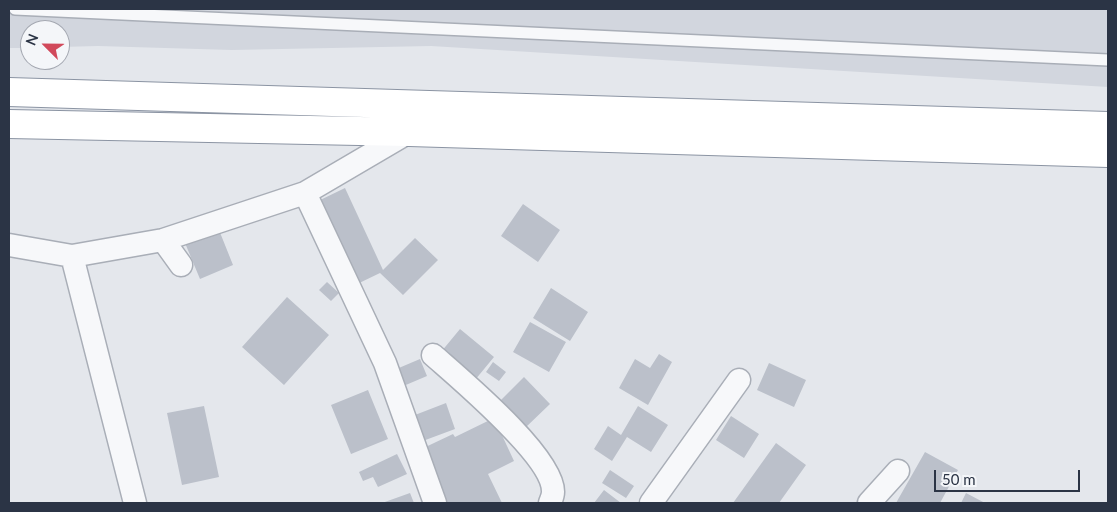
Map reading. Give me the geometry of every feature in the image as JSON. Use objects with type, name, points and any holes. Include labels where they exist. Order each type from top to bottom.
[{"type":"highway","points":[[9,92],[1108,126]]},
{"type":"highway","points":[[9,124],[409,132],[1108,153]]},
{"type":"street","points":[[9,245],[72,256],[163,240],[305,193],[409,132]]},
{"type":"street","points":[[305,193],[385,363],[436,503]]},
{"type":"street","points":[[163,240],[181,265]]},
{"type":"street","points":[[72,256],[135,503]]},
{"type":"street","points":[[433,355],[512,426],[542,463],[553,491],[550,503]]},
{"type":"street","points":[[651,503],[739,380]]},
{"type":"street","points":[[869,503],[898,471]]},
{"type":"lane","points":[[16,9],[1108,60]]},
{"type":"shaded area","points":[[9,9],[1108,9],[1108,87],[431,46],[232,50],[70,47],[70,20],[20,20],[20,48],[9,48]]},
{"type":"building","points":[[345,188],[383,270],[415,238],[438,260],[403,295],[380,273],[353,286],[314,203]]},
{"type":"building","points":[[523,204],[560,230],[538,262],[501,236]]},
{"type":"building","points":[[219,230],[233,265],[200,279],[180,231]]},
{"type":"building","points":[[327,282],[339,293],[331,301],[319,290]]},
{"type":"building","points":[[551,288],[588,312],[570,341],[533,318]]},
{"type":"building","points":[[287,297],[329,335],[284,385],[242,347]]},
{"type":"building","points":[[530,322],[566,342],[549,372],[513,352]]},
{"type":"building","points":[[460,329],[494,357],[475,380],[441,352]]},
{"type":"building","points":[[659,354],[672,362],[648,405],[619,388],[635,359],[650,368]]},
{"type":"building","points":[[420,359],[427,376],[394,390],[387,373]]},
{"type":"building","points":[[493,362],[506,372],[499,381],[486,372]]},
{"type":"building","points":[[769,363],[806,380],[794,407],[757,390]]},
{"type":"building","points":[[524,377],[550,404],[525,428],[499,402]]},
{"type":"building","points":[[368,390],[388,439],[351,454],[331,405]]},
{"type":"building","points":[[446,403],[455,429],[412,445],[402,420]]},
{"type":"building","points":[[204,406],[219,477],[182,485],[167,413]]},
{"type":"building","points":[[638,406],[668,425],[651,452],[627,437],[612,461],[594,449],[608,426],[621,435]]},
{"type":"building","points":[[731,416],[759,434],[744,458],[716,440]]},
{"type":"building","points":[[494,418],[514,461],[488,474],[502,503],[439,503],[415,452],[453,434],[455,437]]},
{"type":"building","points":[[776,443],[806,465],[779,503],[733,503]]},
{"type":"building","points":[[925,452],[958,470],[940,503],[896,503]]},
{"type":"building","points":[[397,454],[407,474],[378,487],[373,477],[363,481],[359,472]]},
{"type":"building","points":[[610,470],[634,486],[626,498],[602,483]]},
{"type":"building","points":[[604,490],[621,503],[594,503]]},
{"type":"building","points":[[410,493],[414,503],[382,503]]},
{"type":"building","points":[[966,493],[985,503],[961,503]]}]
